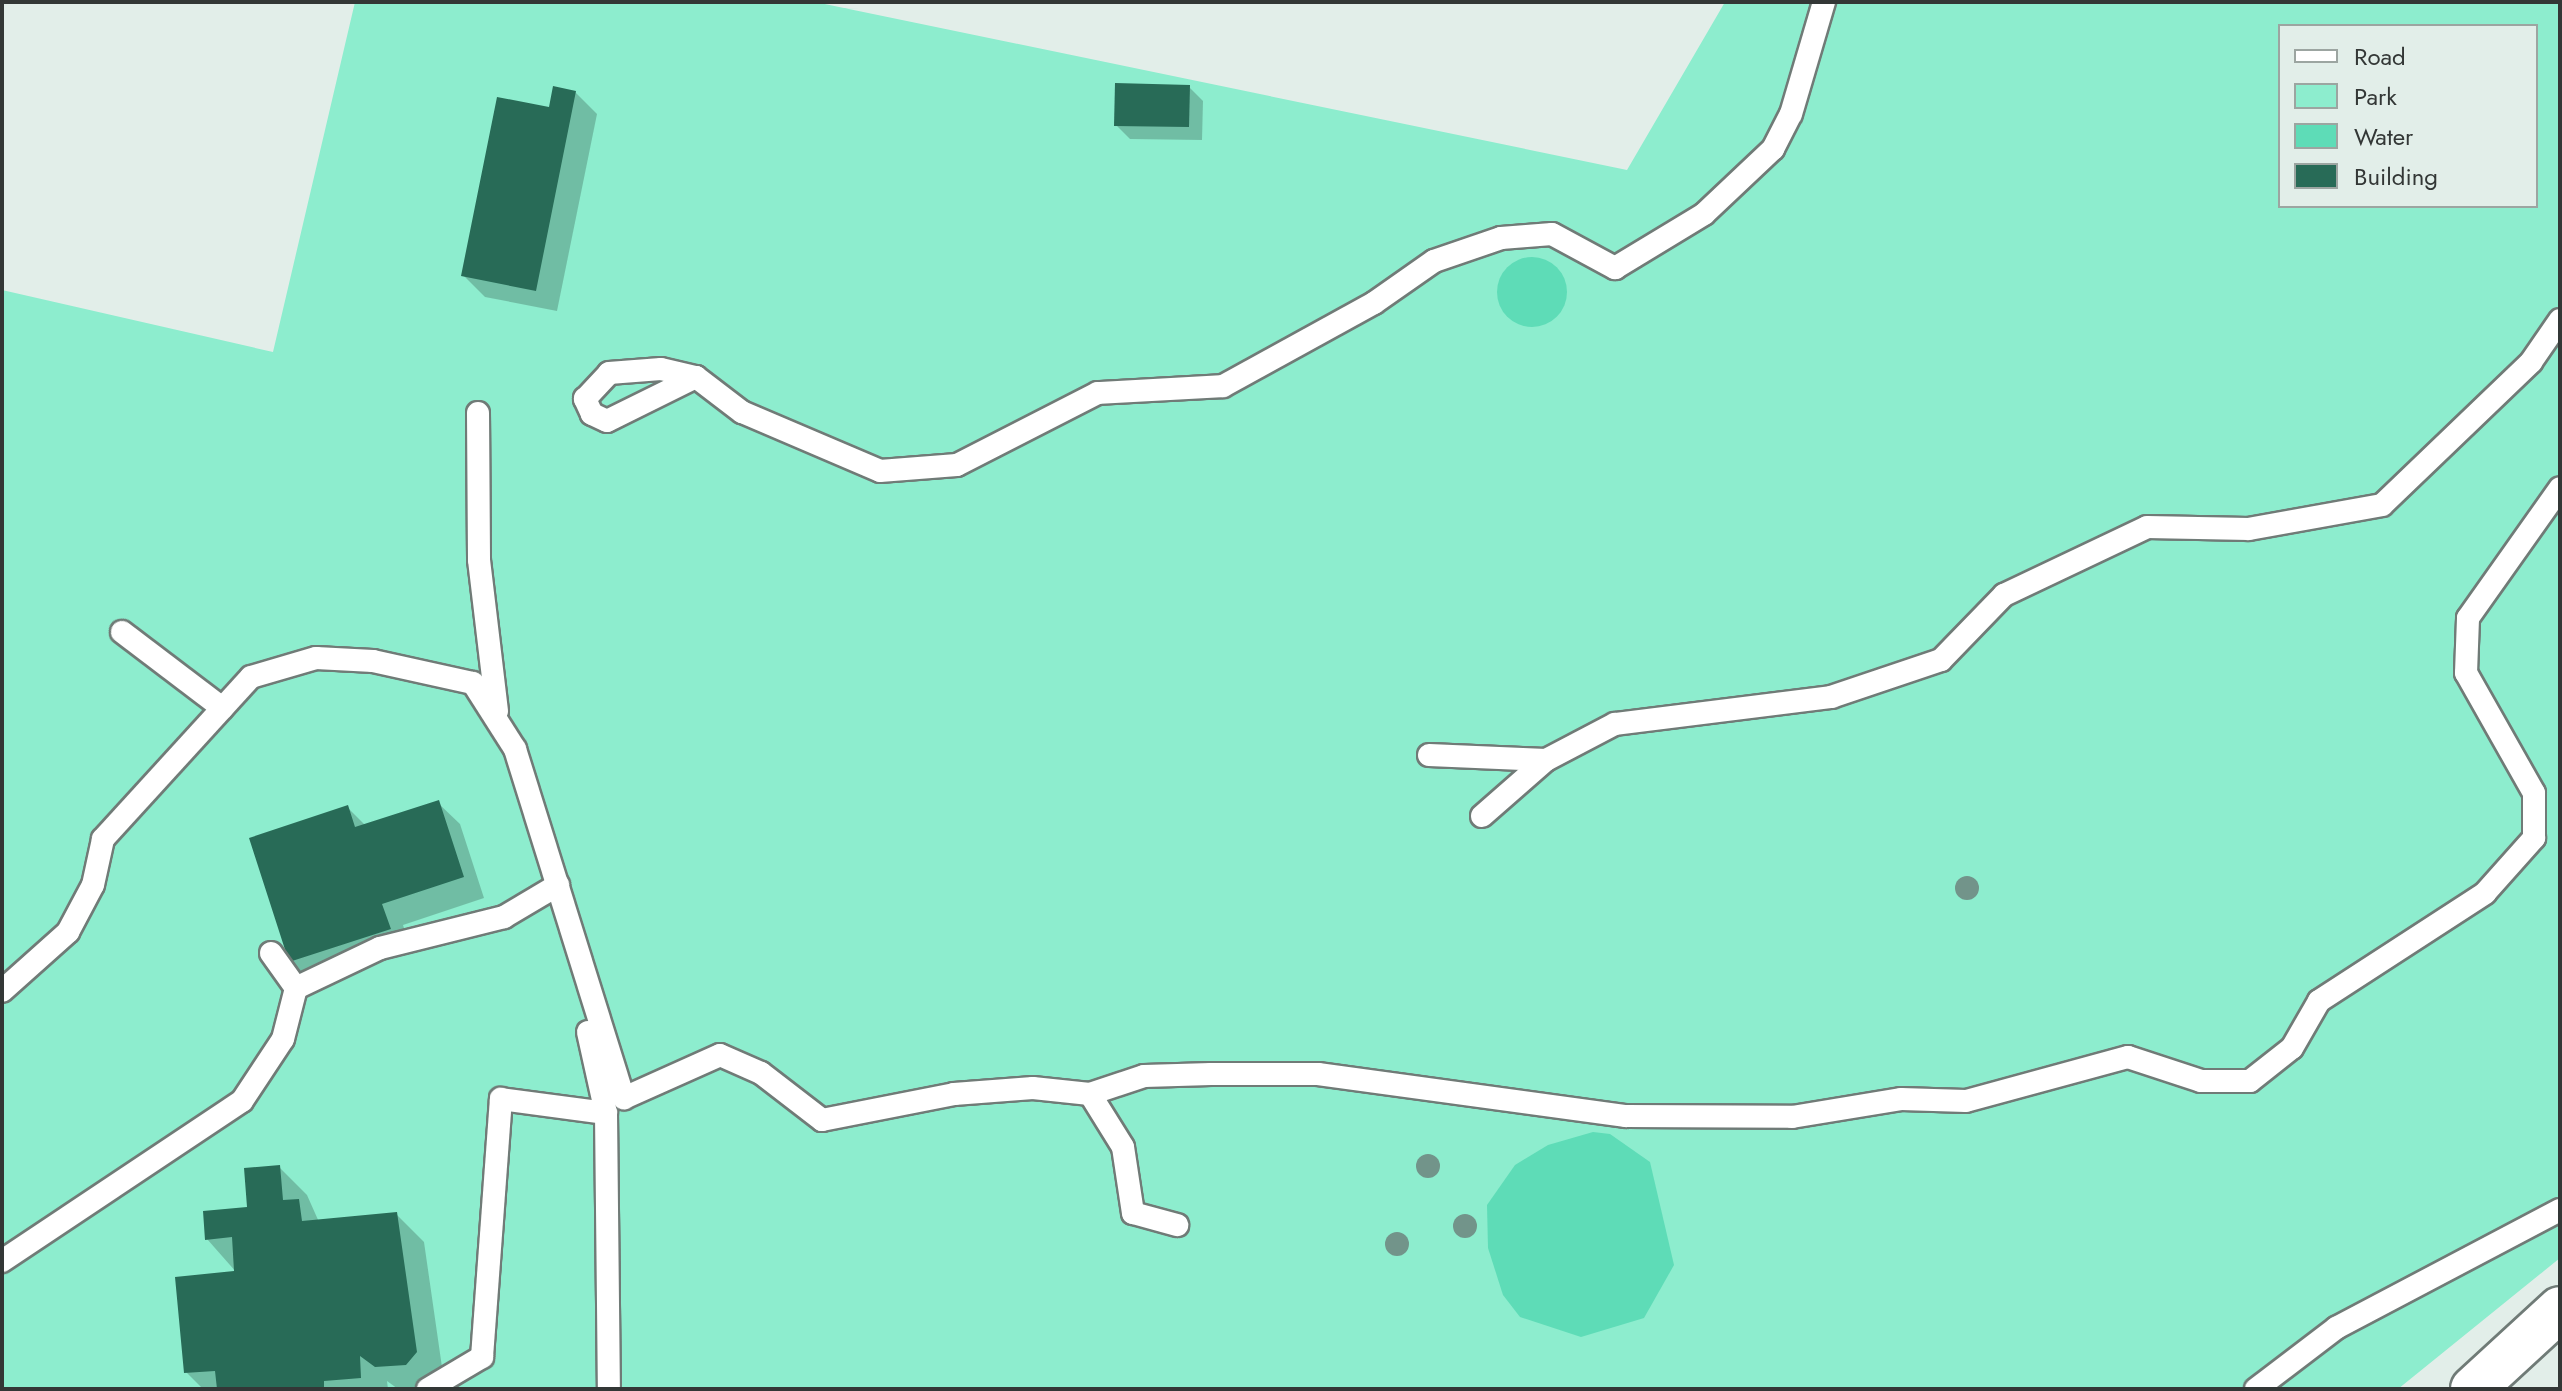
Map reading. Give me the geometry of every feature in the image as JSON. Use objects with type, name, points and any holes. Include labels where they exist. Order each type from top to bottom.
[{"type":"street","points":[[2473,1389],[2560,1309]]},
{"type":"lane","points":[[696,377],[742,412],[880,471],[957,465],[1098,393],[1223,386],[1374,303],[1434,261],[1501,238],[1552,234],[1615,268],[1704,214],[1773,149],[1791,114],[1824,2]]},
{"type":"lane","points":[[1482,816],[1546,760],[1615,724],[1831,697],[1941,660],[2004,595],[2147,527],[2249,529],[2382,505],[2531,362],[2560,320]]},
{"type":"lane","points":[[478,413],[479,560],[500,726],[624,1098],[720,1055],[761,1073],[822,1120],[954,1094],[1033,1088],[1090,1094],[1144,1076],[1318,1074],[1626,1116],[1792,1117],[1901,1099],[1966,1101],[2128,1057],[2201,1081],[2250,1081],[2292,1048],[2319,1001],[2485,893],[2534,838],[2534,793],[2466,673],[2468,618],[2560,488]]},
{"type":"lane","points":[[122,632],[222,708]]},
{"type":"lane","points":[[2,991],[68,932],[93,885],[103,839],[251,677],[316,658],[373,661],[473,683],[500,726]]},
{"type":"lane","points":[[1429,755],[1546,760]]},
{"type":"lane","points":[[296,988],[380,948],[504,917],[554,887]]},
{"type":"lane","points":[[554,887],[606,1113],[609,1389]]},
{"type":"lane","points":[[2,1261],[242,1101],[283,1039],[296,988],[271,953]]},
{"type":"lane","points":[[1090,1094],[1123,1147],[1133,1213],[1177,1225]]},
{"type":"lane","points":[[428,1389],[482,1357],[501,1099],[606,1113]]},
{"type":"lane","points":[[2256,1389],[2336,1328],[2560,1210]]},
{"type":"green space","points":[[355,2],[815,2],[1627,170],[1725,2],[2560,2],[2560,1258],[2398,1389],[2,1389],[2,290],[273,352]]},
{"type":"water","points":[[1525,257],[1539,257],[1561,272],[1567,292],[1565,305],[1557,317],[1539,327],[1525,327],[1503,312],[1497,299],[1497,285],[1512,263]]},
{"type":"water","points":[[1593,1132],[1610,1134],[1650,1162],[1674,1265],[1644,1318],[1581,1337],[1520,1317],[1503,1295],[1488,1248],[1487,1205],[1515,1165],[1548,1145]]},
{"type":"building","points":[[1115,83],[1190,85],[1189,127],[1114,126]]},
{"type":"building","points":[[553,86],[576,91],[536,291],[461,276],[497,97],[549,107]]},
{"type":"building","points":[[439,800],[464,877],[382,904],[391,929],[289,962],[249,838],[348,805],[355,827]]},
{"type":"building","points":[[280,1165],[283,1200],[299,1199],[302,1221],[397,1212],[417,1352],[406,1365],[375,1367],[360,1356],[361,1378],[324,1381],[324,1389],[217,1389],[215,1371],[184,1373],[175,1277],[234,1271],[232,1237],[205,1240],[203,1211],[247,1207],[244,1168]]}]
